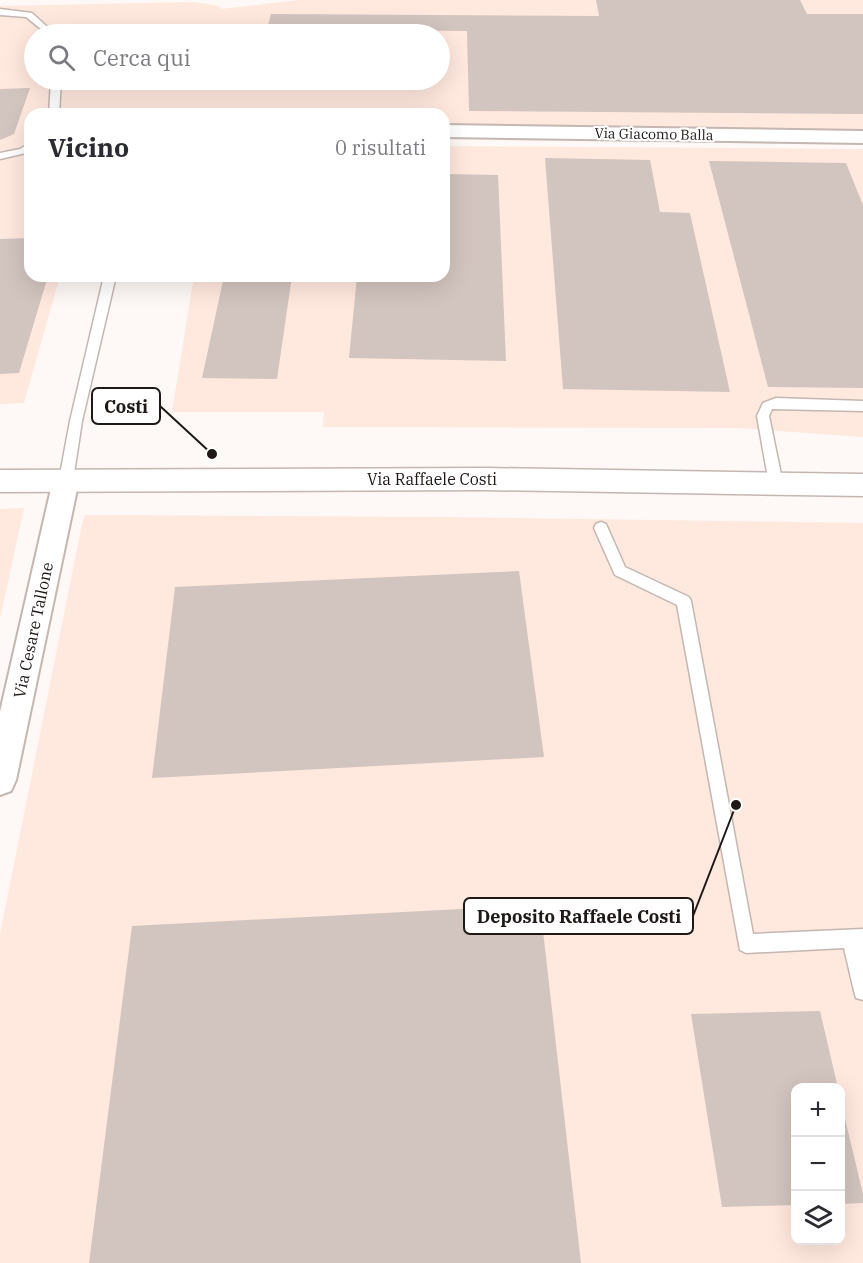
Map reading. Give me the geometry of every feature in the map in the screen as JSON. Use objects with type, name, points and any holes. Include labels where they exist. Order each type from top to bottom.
[{"type":"street","name":"Via Giacomo Balla","points":[[450,131],[863,137]]},
{"type":"street","name":"Via Raffaele Costi","points":[[0,481],[485,479],[863,485]]},
{"type":"street","name":"Via Cesare Tallone","points":[[0,780],[66,480]]},
{"type":"lane","points":[[0,12],[34,15],[42,24]]},
{"type":"lane","points":[[54,108],[55,90]]},
{"type":"lane","points":[[0,156],[24,150]]},
{"type":"lane","points":[[66,480],[76,421],[109,282]]},
{"type":"lane","points":[[776,484],[764,416],[767,406],[776,403],[863,406]]},
{"type":"lane","points":[[601,528],[620,571],[684,601],[746,944],[857,938],[863,991]]},
{"type":"shaded area","points":[[299,0],[863,0],[863,130],[450,127],[450,108],[24,108],[24,282],[58,282],[24,403],[0,404],[0,6],[194,2],[219,6],[221,9]]},
{"type":"shaded area","points":[[450,146],[863,149],[863,437],[739,428],[323,427],[324,412],[172,412],[193,282],[450,282]]},
{"type":"shaded area","points":[[24,508],[0,619],[0,509]]},
{"type":"shaded area","points":[[85,515],[863,523],[863,1263],[0,1263],[0,934]]},
{"type":"building","points":[[596,0],[800,0],[807,14],[863,14],[863,114],[469,111],[467,31],[450,31],[450,24],[268,24],[271,14],[599,16]]},
{"type":"building","points":[[0,89],[29,90],[14,134],[0,140]]},
{"type":"building","points":[[545,158],[650,160],[660,212],[690,213],[730,392],[563,389]]},
{"type":"building","points":[[709,161],[846,163],[863,205],[863,388],[768,387]]},
{"type":"building","points":[[450,174],[498,175],[506,361],[349,358],[356,282],[450,282]]},
{"type":"building","points":[[24,238],[24,282],[46,282],[19,373],[0,374],[0,239]]},
{"type":"building","points":[[223,282],[291,282],[277,379],[202,378]]},
{"type":"building","points":[[519,571],[544,757],[152,778],[175,587]]},
{"type":"building","points":[[540,905],[581,1263],[89,1263],[132,926]]},
{"type":"building","points":[[820,1011],[837,1083],[791,1083],[791,1205],[722,1207],[691,1014]]},
{"type":"building","points":[[845,1119],[863,1194],[863,1203],[845,1204]]},
{"type":"place","name":"Costi","points":[[212,454]]},
{"type":"place","name":"Deposito Raffaele Costi","points":[[736,805]]}]
